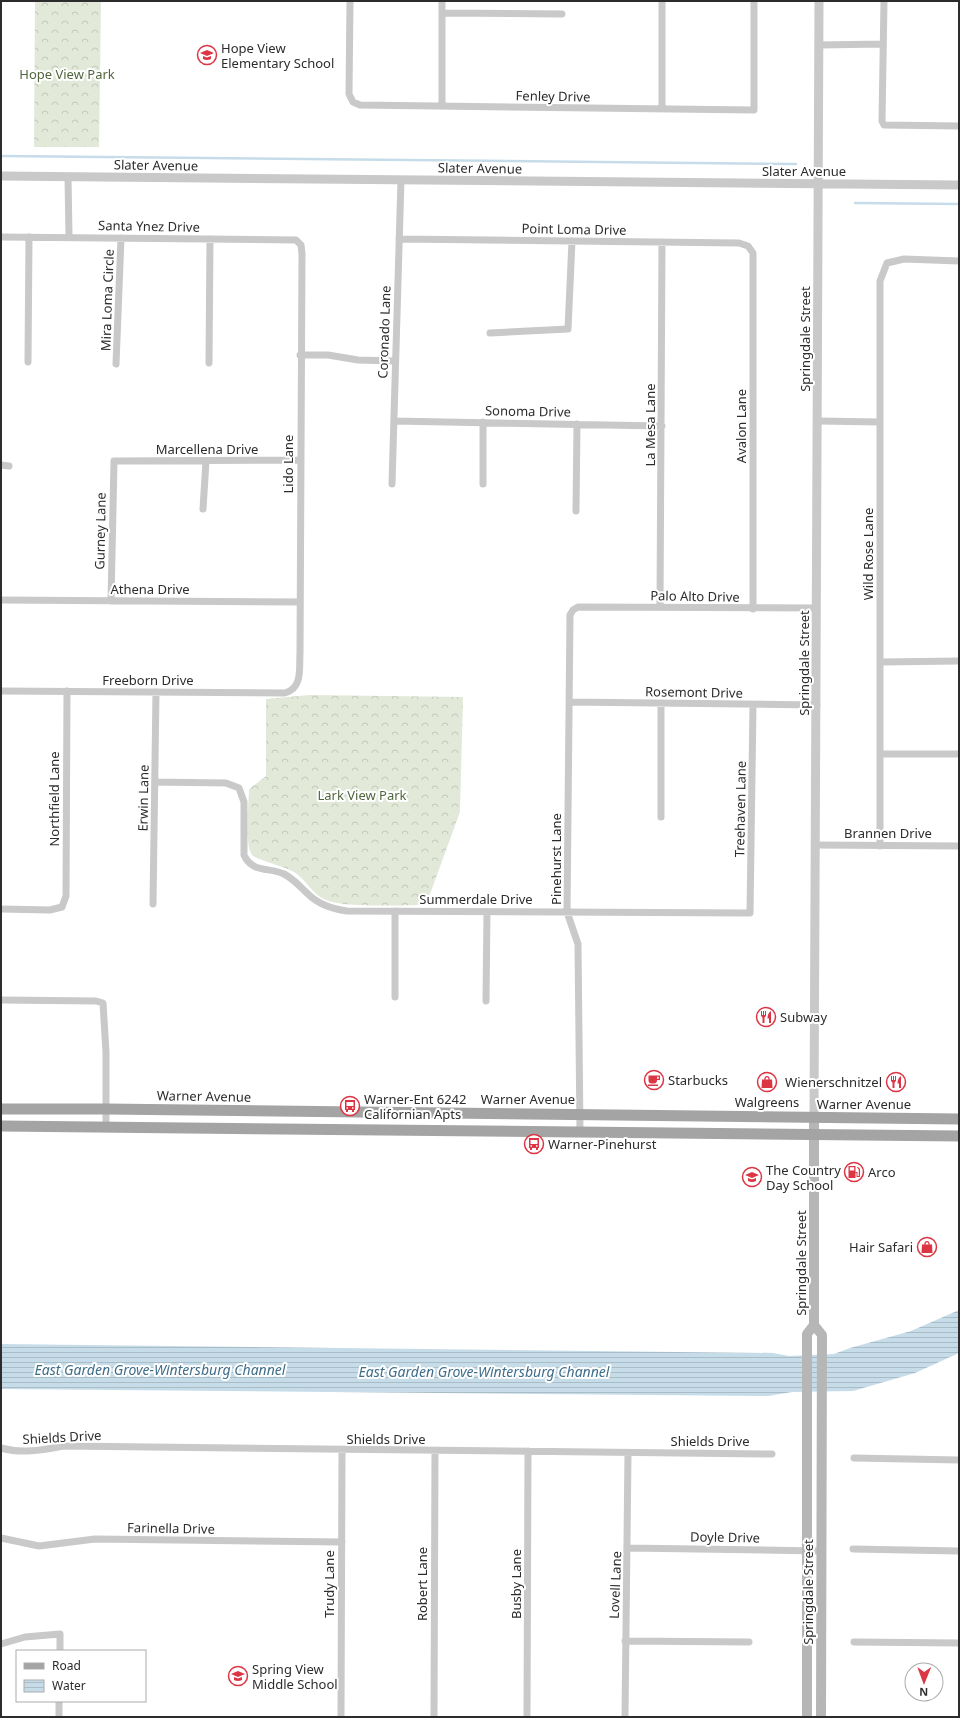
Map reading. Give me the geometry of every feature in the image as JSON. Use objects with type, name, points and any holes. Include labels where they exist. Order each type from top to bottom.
[{"type":"main road","name":"Warner Avenue","points":[[1,1109],[959,1119]]},
{"type":"main road","points":[[648,1132],[666,1125],[708,1125],[711,1117]]},
{"type":"main road","name":"Springdale Street","points":[[807,1717],[807,1334],[814,1325],[814,1118]]},
{"type":"main road","points":[[1,1126],[814,1133],[959,1136]]},
{"type":"main road","name":"Springdale Street","points":[[814,1325],[822,1335],[821,1717]]},
{"type":"street","name":"Fenley Drive","points":[[350,1],[349,94],[353,102],[360,105],[754,110],[754,1]]},
{"type":"street","points":[[442,1],[442,106]]},
{"type":"street","points":[[662,1],[662,109]]},
{"type":"street","name":"Springdale Street","points":[[814,1118],[817,845],[819,1]]},
{"type":"street","points":[[884,1],[882,121],[884,125],[959,126]]},
{"type":"street","points":[[442,13],[562,14]]},
{"type":"street","points":[[819,45],[883,44]]},
{"type":"street","name":"Slater Avenue","points":[[1,176],[959,185]]},
{"type":"street","points":[[68,177],[69,236]]},
{"type":"street","name":"Coronado Lane","points":[[392,484],[401,180]]},
{"type":"street","name":"Santa Ynez Drive","points":[[1,237],[69,236],[296,240]]},
{"type":"street","points":[[28,362],[29,237]]},
{"type":"street","name":"Mira Loma Circle","points":[[116,364],[121,238]]},
{"type":"street","points":[[209,363],[210,239]]},
{"type":"street","name":"Point Loma Drive","points":[[399,239],[739,243],[748,246]]},
{"type":"street","name":"Lido Lane","points":[[294,690],[299,677],[300,355],[302,254],[302,245],[296,240]]},
{"type":"street","points":[[490,333],[568,328],[572,241]]},
{"type":"street","name":"La Mesa Lane","points":[[660,608],[662,242]]},
{"type":"street","name":"Avalon Lane","points":[[748,246],[753,254],[753,609]]},
{"type":"street","name":"Wild Rose Lane","points":[[880,846],[880,281],[886,263],[904,259],[959,261]]},
{"type":"street","points":[[300,355],[328,355],[358,360],[395,361]]},
{"type":"street","name":"Sonoma Drive","points":[[394,421],[662,426]]},
{"type":"street","points":[[818,421],[880,422]]},
{"type":"street","points":[[483,422],[483,484]]},
{"type":"street","points":[[576,511],[577,424]]},
{"type":"street","name":"Marcellena Drive","points":[[114,461],[300,460]]},
{"type":"street","name":"Gurney Lane","points":[[111,601],[114,461]]},
{"type":"street","points":[[203,509],[206,461]]},
{"type":"street","points":[[1,465],[9,466]]},
{"type":"street","name":"Athena Drive","points":[[1,600],[299,602]]},
{"type":"street","name":"Palo Alto Drive","points":[[573,610],[578,607],[753,609],[817,608]]},
{"type":"street","name":"Pinehurst Lane","points":[[573,610],[570,616],[567,912],[578,944],[580,1131]]},
{"type":"street","points":[[880,662],[959,661]]},
{"type":"street","name":"Freeborn Drive","points":[[1,691],[285,693],[294,690]]},
{"type":"street","name":"Northfield Lane","points":[[1,909],[50,910],[62,907],[66,896],[67,691]]},
{"type":"street","name":"Erwin Lane","points":[[153,904],[156,692]]},
{"type":"street","name":"Rosemont Drive","points":[[570,702],[817,705]]},
{"type":"street","points":[[661,817],[662,704]]},
{"type":"street","name":"Treehaven Lane","points":[[750,913],[753,705]]},
{"type":"street","points":[[880,754],[959,754]]},
{"type":"street","name":"Summerdale Drive","points":[[155,782],[226,783],[239,788],[242,792],[244,802],[244,855],[247,861],[253,867],[284,874],[322,905],[347,911],[750,913]]},
{"type":"street","name":"Brannen Drive","points":[[817,845],[959,846]]},
{"type":"street","points":[[395,911],[395,997]]},
{"type":"street","points":[[486,1001],[487,912]]},
{"type":"street","points":[[1,1000],[103,1002],[106,1052],[106,1126]]},
{"type":"street","name":"Shields Drive","points":[[1,1448],[24,1452],[50,1450],[64,1446],[342,1451],[528,1451],[772,1454]]},
{"type":"street","name":"Trudy Lane","points":[[341,1717],[342,1451]]},
{"type":"street","name":"Robert Lane","points":[[434,1717],[435,1451]]},
{"type":"street","name":"Busby Lane","points":[[527,1717],[528,1451]]},
{"type":"street","name":"Lovell Lane","points":[[625,1717],[628,1453]]},
{"type":"street","points":[[854,1458],[959,1460]]},
{"type":"street","name":"Farinella Drive","points":[[1,1538],[39,1546],[95,1539],[342,1542]]},
{"type":"street","name":"Doyle Drive","points":[[628,1548],[821,1551]]},
{"type":"street","points":[[853,1549],[959,1551]]},
{"type":"street","points":[[1,1644],[25,1637],[60,1634],[60,1650]]},
{"type":"street","points":[[625,1641],[749,1642]]},
{"type":"street","points":[[854,1642],[959,1643]]},
{"type":"street","points":[[59,1702],[59,1717]]},
{"type":"green space","name":"Hope View Park","points":[[35,1],[101,1],[99,147],[34,147]]},
{"type":"green space","name":"Lark View Park","points":[[310,695],[463,697],[460,812],[426,905],[374,906],[334,903],[316,894],[301,877],[292,871],[252,855],[248,842],[249,789],[266,776],[266,699]]},
{"type":"water","name":"East Garden Grove-Wintersburg Channel","points":[[959,1310],[959,1353],[915,1373],[853,1391],[792,1392],[768,1396],[1,1389],[1,1344],[773,1353],[789,1356],[834,1354],[911,1331]]},
{"type":"waterway","points":[[1,156],[796,164]]},
{"type":"waterway","points":[[855,203],[959,204]]},
{"type":"place","name":"Hope View Elementary School","points":[[207,55]]},
{"type":"place","name":"Subway","points":[[766,1017]]},
{"type":"place","name":"Starbucks","points":[[654,1080]]},
{"type":"place","name":"Walgreens","points":[[767,1082]]},
{"type":"place","name":"Wienerschnitzel","points":[[896,1082]]},
{"type":"place","name":"Warner-Ent 6242 Californian Apts","points":[[350,1106]]},
{"type":"place","name":"Warner-Pinehurst","points":[[534,1144]]},
{"type":"place","name":"Arco","points":[[854,1172]]},
{"type":"place","name":"The Country Day School","points":[[752,1177]]},
{"type":"place","name":"Hair Safari","points":[[927,1247]]},
{"type":"place","name":"Spring View Middle School","points":[[238,1676]]}]
